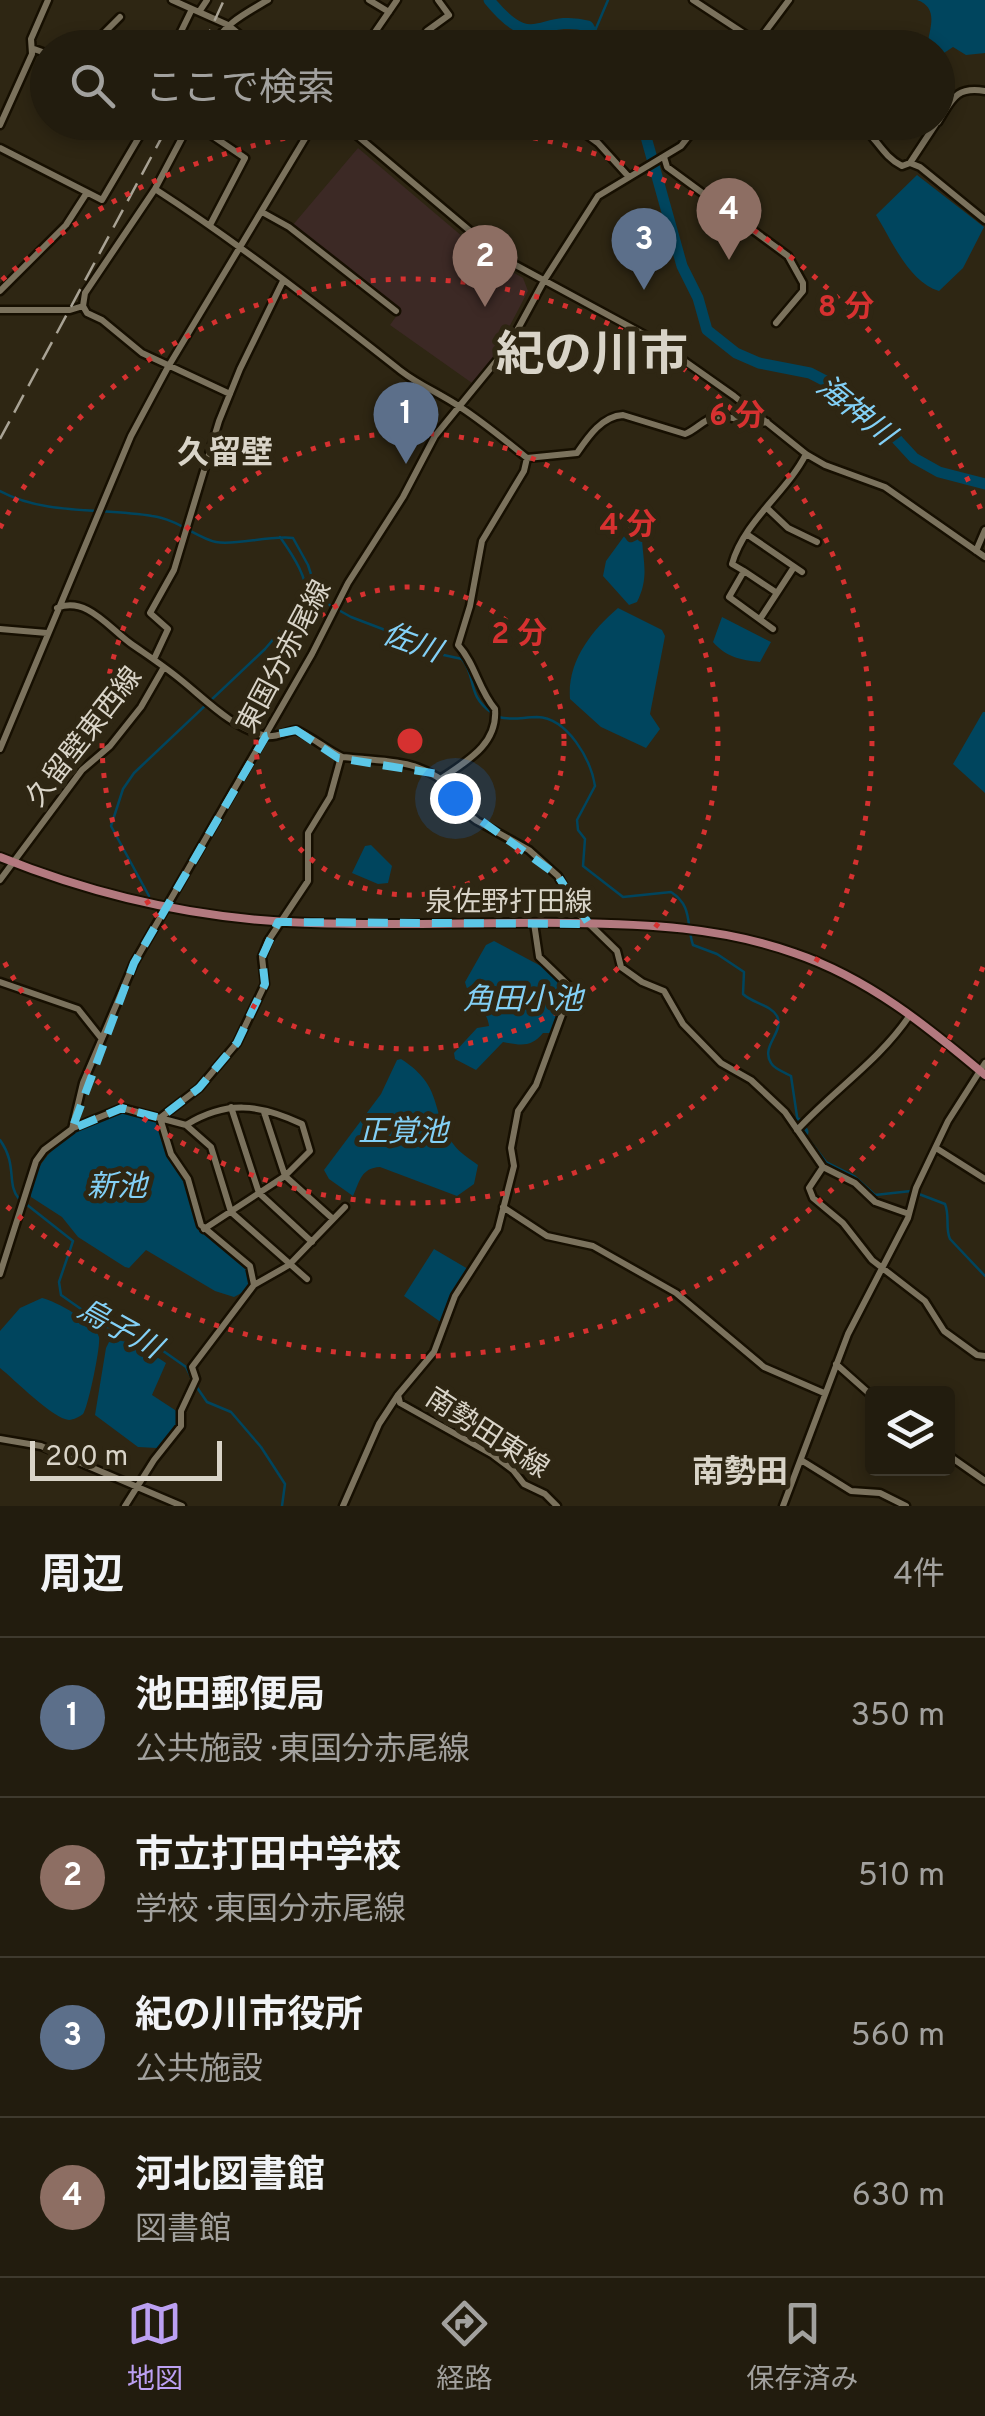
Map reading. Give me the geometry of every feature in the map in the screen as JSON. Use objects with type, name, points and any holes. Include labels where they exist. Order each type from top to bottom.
[{"type":"main road","name":"泉佐野打田線","points":[[0,858],[90,890],[166,908],[278,922],[690,928],[766,944],[839,972],[911,1014],[983,1070]]},
{"type":"street","points":[[34,30],[48,0]]},
{"type":"street","points":[[172,0],[235,30]]},
{"type":"street","points":[[184,30],[206,0]]},
{"type":"street","points":[[222,30],[268,0]]},
{"type":"street","points":[[369,0],[388,12]]},
{"type":"street","points":[[376,30],[397,0]]},
{"type":"street","points":[[428,30],[449,14],[438,0]]},
{"type":"street","points":[[693,0],[733,30]]},
{"type":"street","points":[[767,30],[789,0]]},
{"type":"street","points":[[108,30],[120,18]]},
{"type":"street","points":[[0,125],[30,58]]},
{"type":"street","points":[[955,96],[969,88],[985,91]]},
{"type":"street","points":[[0,148],[102,200],[137,140]]},
{"type":"street","points":[[181,140],[155,189],[85,293],[83,306],[142,353],[231,394]]},
{"type":"street","points":[[210,225],[244,158],[218,140]]},
{"type":"street","points":[[0,750],[131,436],[168,366],[304,140]]},
{"type":"street","points":[[362,140],[487,247],[656,341],[806,454],[885,487],[985,557]]},
{"type":"street","points":[[594,140],[628,176]]},
{"type":"street","name":"東国分赤尾線","points":[[72,1129],[83,1083],[134,964],[435,436],[508,346],[598,196],[685,140]]},
{"type":"street","points":[[876,140],[890,160],[902,166],[910,163],[925,140]]},
{"type":"street","points":[[664,157],[667,168],[788,256],[804,292],[776,322]]},
{"type":"street","points":[[910,163],[985,220]]},
{"type":"street","points":[[155,189],[370,343],[403,373],[459,406],[526,458],[577,453],[595,429],[612,415],[684,434],[711,417],[757,425],[768,422]]},
{"type":"street","points":[[0,290],[66,225],[86,194]]},
{"type":"street","points":[[262,212],[289,227],[396,311]]},
{"type":"street","points":[[154,659],[168,629],[150,613],[164,592],[250,346],[283,282]]},
{"type":"street","points":[[0,310],[70,310],[83,306]]},
{"type":"street","points":[[777,593],[732,564],[767,508],[794,478],[806,454]]},
{"type":"street","points":[[442,778],[485,746],[496,716],[482,694],[472,660],[458,645],[482,541],[524,471],[526,458]]},
{"type":"street","points":[[767,508],[788,528],[817,542]]},
{"type":"street","points":[[976,551],[985,530]]},
{"type":"street","points":[[748,535],[802,572]]},
{"type":"street","points":[[760,619],[794,567]]},
{"type":"street","points":[[744,572],[729,597],[773,628]]},
{"type":"street","points":[[57,608],[71,605],[96,615],[219,712],[266,736],[296,730],[341,757],[414,765],[442,778],[460,794],[453,803],[529,850],[558,876],[578,914],[617,952],[621,968],[664,991],[683,1024],[720,1063],[751,1080],[799,1128],[823,1167],[855,1183],[875,1202],[909,1214]]},
{"type":"street","points":[[0,629],[47,633]]},
{"type":"street","name":"久留壁東西線","points":[[0,880],[82,770],[110,746],[141,707],[164,667]]},
{"type":"street","points":[[160,1118],[198,1088],[237,1043],[266,984],[262,957],[278,922],[308,880],[308,833],[330,796],[341,757]]},
{"type":"street","points":[[344,1506],[379,1424],[434,1352],[455,1296],[498,1230],[514,1166],[511,1148],[518,1111],[536,1085],[568,985],[539,958],[534,923]]},
{"type":"street","points":[[0,982],[78,1010],[94,1025],[102,1040]]},
{"type":"street","points":[[799,1128],[834,1091],[890,1046],[911,1014]]},
{"type":"street","points":[[783,1506],[824,1392],[909,1214],[915,1191],[948,1120],[983,1070]]},
{"type":"street","points":[[186,1126],[209,1111],[231,1106],[264,1112],[302,1124],[310,1151],[285,1176],[204,1229]]},
{"type":"street","points":[[231,1106],[259,1193],[312,1242]]},
{"type":"street","points":[[0,1274],[36,1161],[44,1150],[72,1129],[122,1108],[186,1126],[210,1147],[231,1212],[308,1279]]},
{"type":"street","points":[[264,1112],[285,1176],[333,1219]]},
{"type":"street","points":[[160,1118],[166,1142],[188,1179],[204,1229],[250,1266],[254,1285]]},
{"type":"street","points":[[936,1148],[985,1179]]},
{"type":"street","points":[[823,1167],[809,1188],[812,1198],[850,1231],[872,1260],[931,1308],[944,1331],[977,1355],[985,1356]]},
{"type":"street","points":[[124,1506],[181,1426],[182,1411],[194,1382],[192,1367],[254,1285],[290,1265],[344,1206]]},
{"type":"street","points":[[503,1207],[547,1236],[593,1246],[676,1293],[764,1367],[824,1392]]},
{"type":"street","points":[[836,1364],[865,1390]]},
{"type":"street","name":"南勢田東線","points":[[398,1395],[400,1403],[493,1455],[524,1484],[545,1494],[557,1506]]},
{"type":"street","points":[[0,1439],[41,1446],[182,1506]]},
{"type":"street","points":[[801,1460],[851,1491],[880,1493],[906,1506]]},
{"type":"street","points":[[955,1460],[985,1481]]},
{"type":"highlighted area","points":[[296,730],[338,758],[438,774],[459,793],[454,801],[558,876],[589,924],[314,923],[278,922],[262,957],[265,984],[237,1043],[199,1088],[160,1118],[122,1108],[72,1129],[134,963],[266,736]]},
{"type":"shaded area","points":[[358,148],[489,259],[523,278],[528,291],[492,360],[472,383],[390,325],[400,311],[292,226]]},
{"type":"water","points":[[917,0],[985,0],[985,53],[966,55],[955,48],[955,30],[930,30],[931,14]]},
{"type":"water","points":[[917,175],[984,227],[963,268],[939,291],[910,270],[876,215]]},
{"type":"water","points":[[633,524],[642,529],[644,574],[637,602],[629,605],[603,576],[606,561]]},
{"type":"water","points":[[618,608],[662,630],[665,636],[650,714],[660,729],[646,748],[601,727],[570,699],[572,672],[583,648]]},
{"type":"water","points":[[722,617],[771,642],[760,662],[734,657],[713,642]]},
{"type":"water","points":[[985,712],[985,793],[953,764]]},
{"type":"water","points":[[371,845],[392,866],[388,883],[378,884],[352,873],[365,846]]},
{"type":"water","name":"角田小池","points":[[494,941],[554,973],[565,989],[563,1004],[551,1033],[543,1033],[525,1044],[503,1042],[476,1070],[455,1059],[454,1053],[477,1028],[489,1026],[465,982],[486,945]]},
{"type":"water","name":"正覚池","points":[[401,1059],[415,1069],[431,1090],[454,1145],[478,1165],[474,1184],[457,1196],[380,1167],[365,1173],[353,1196],[329,1179],[324,1170],[381,1094]]},
{"type":"water","name":"新池","points":[[125,1111],[158,1121],[168,1154],[186,1180],[201,1227],[247,1266],[252,1285],[249,1289],[234,1297],[215,1291],[146,1250],[129,1268],[125,1267],[78,1237],[62,1217],[31,1197],[40,1166],[63,1140],[94,1122]]},
{"type":"water","points":[[434,1249],[468,1269],[442,1323],[404,1296]]},
{"type":"water","points":[[42,1298],[74,1313],[99,1337],[85,1409],[71,1420],[44,1406],[0,1368],[0,1331],[20,1308]]},
{"type":"water","points":[[109,1342],[137,1344],[166,1363],[152,1395],[178,1412],[178,1418],[173,1432],[157,1448],[138,1447],[95,1415],[106,1348]]},
{"type":"waterway","name":"海神川","points":[[489,0],[504,17],[527,29],[571,23],[590,30]]},
{"type":"waterway","points":[[595,30],[608,0]]},
{"type":"waterway","name":"海神川","points":[[647,140],[682,266],[698,298],[707,330],[736,353],[759,363],[810,373],[839,388],[880,421],[914,458],[939,472],[985,484]]},
{"type":"waterway","name":"佐川","points":[[0,491],[35,504],[161,518],[216,542],[293,538],[308,565],[319,599],[393,633],[416,649],[462,659],[478,699],[492,713]]},
{"type":"waterway","points":[[149,896],[111,826],[123,789],[134,773],[265,649],[306,601],[303,576],[280,537]]},
{"type":"waterway","name":"佐川","points":[[498,717],[548,719],[576,742],[589,764],[595,786],[577,820],[585,839],[583,866],[623,897],[671,892],[686,909],[693,945],[717,954],[744,972],[743,994],[777,1016],[778,1028],[768,1057],[775,1067],[791,1076],[798,1123]]},
{"type":"waterway","name":"佐川","points":[[798,1123],[803,1132]]},
{"type":"waterway","name":"佐川","points":[[803,1132],[826,1162],[854,1176],[875,1195],[911,1191],[945,1204],[950,1239],[985,1276]]},
{"type":"waterway","name":"烏子川","points":[[0,1140],[9,1158],[19,1199]]},
{"type":"waterway","name":"烏子川","points":[[26,1204],[73,1241],[59,1282],[61,1295],[111,1330],[149,1341],[186,1367],[192,1379]]},
{"type":"waterway","name":"烏子川","points":[[196,1386],[207,1402],[231,1412],[261,1447],[285,1484],[282,1506]]},
{"type":"railway","points":[[210,30],[224,0]]},
{"type":"railway","points":[[0,439],[160,140]]},
{"type":"place","name":"河北図書館","points":[[729,260]]},
{"type":"place","name":"紀の川市役所","points":[[644,290]]},
{"type":"place","name":"市立打田中学校","points":[[485,307]]},
{"type":"place","name":"池田郵便局","points":[[406,464]]},
{"type":"district","name":"紀の川市","points":[[592,353]]},
{"type":"district","name":"久留壁","points":[[225,452]]},
{"type":"district","name":"南勢田","points":[[740,1471]]}]
